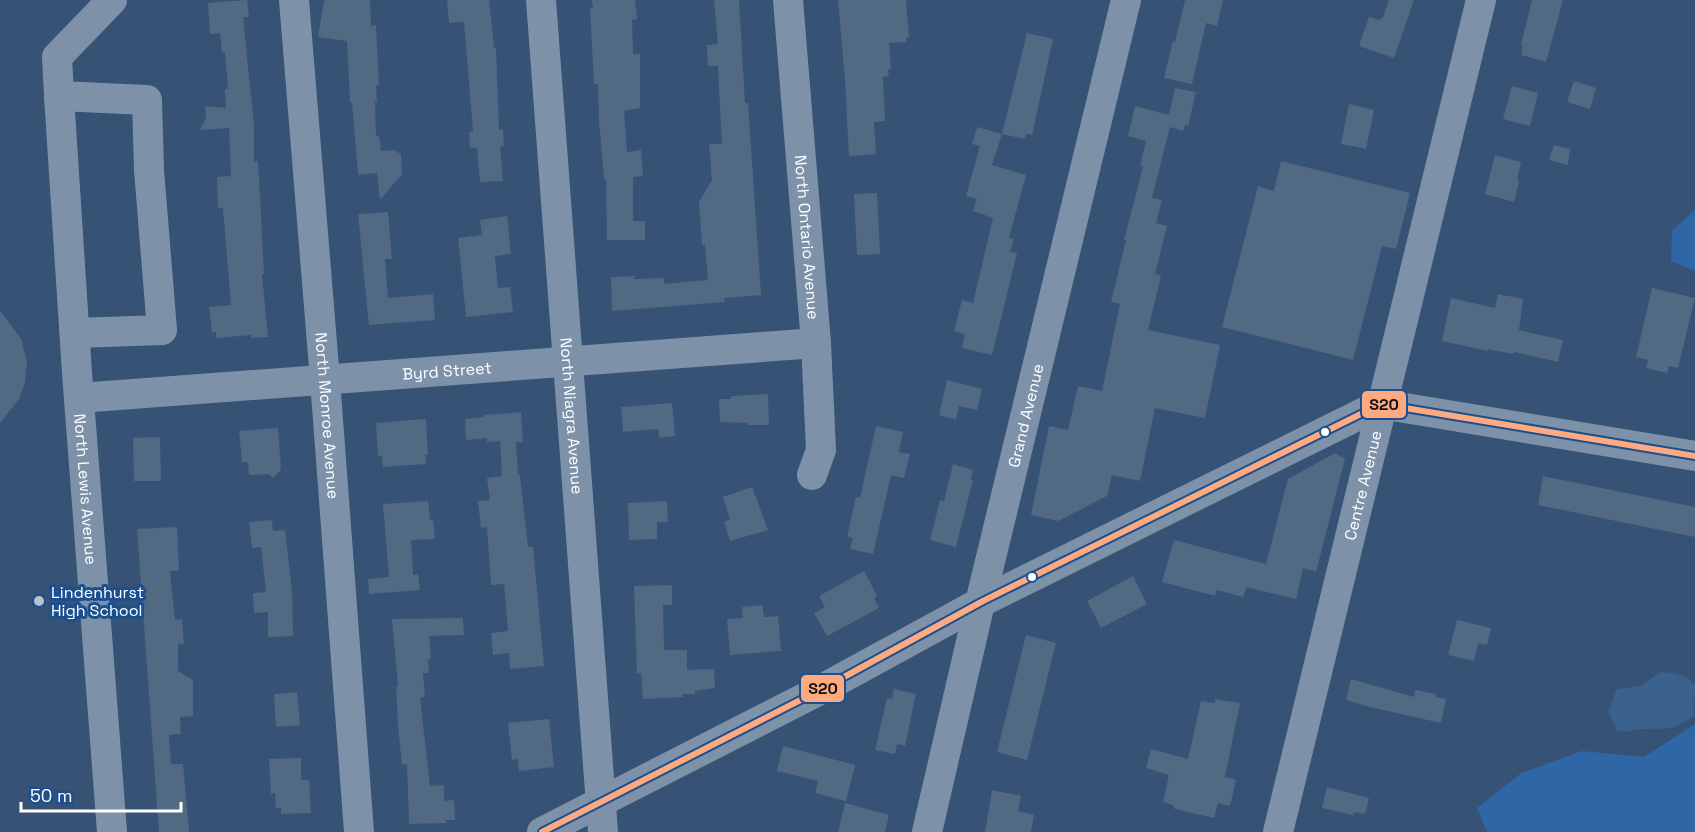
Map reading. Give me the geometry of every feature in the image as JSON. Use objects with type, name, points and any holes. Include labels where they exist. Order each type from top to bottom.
[{"type":"street","name":"North Lewis Avenue","points":[[112,0],[57,57],[79,398],[112,832]]},
{"type":"street","name":"North Monroe Avenue","points":[[294,0],[326,380],[359,832]]},
{"type":"street","name":"North Niagra Avenue","points":[[542,0],[603,832]]},
{"type":"street","name":"North Ontario Avenue","points":[[788,0],[816,343],[821,450],[812,475]]},
{"type":"street","name":"Grand Avenue","points":[[927,832],[1126,0]]},
{"type":"street","name":"Centre Avenue","points":[[1278,832],[1481,0]]},
{"type":"street","points":[[59,96],[147,100],[149,170],[162,330],[75,333]]},
{"type":"street","name":"Byrd Street","points":[[79,398],[816,343]]},
{"type":"street","points":[[542,832],[822,690],[980,603],[1381,404],[1695,456]]},
{"type":"shaded area","points":[[1695,209],[1695,271],[1671,261],[1672,231]]},
{"type":"shaded area","points":[[1660,672],[1679,675],[1695,685],[1694,716],[1671,728],[1617,731],[1608,711],[1617,689],[1641,686]]},
{"type":"shaded area","points":[[1695,724],[1695,832],[1487,832],[1477,808],[1521,773],[1582,751],[1644,757]]},
{"type":"building","points":[[247,0],[249,17],[243,17],[254,125],[254,162],[258,161],[264,274],[262,274],[268,337],[251,338],[251,335],[216,338],[216,332],[212,333],[209,307],[231,305],[223,208],[218,208],[217,177],[231,176],[229,128],[200,130],[206,118],[205,106],[226,108],[225,89],[228,89],[225,52],[222,53],[220,33],[210,34],[208,3]]},
{"type":"building","points":[[324,0],[370,0],[371,26],[376,25],[379,85],[376,85],[377,102],[375,102],[376,136],[379,136],[381,151],[394,150],[401,154],[402,174],[380,200],[377,173],[358,175],[352,102],[350,103],[347,41],[318,37]]},
{"type":"building","points":[[447,0],[489,0],[494,48],[496,48],[499,130],[503,129],[504,146],[500,147],[503,181],[480,182],[477,148],[470,148],[469,132],[473,131],[464,22],[449,23]]},
{"type":"building","points":[[592,0],[635,0],[637,19],[632,20],[633,54],[640,54],[640,108],[624,111],[627,152],[641,150],[643,176],[633,177],[633,221],[645,221],[645,240],[607,240],[606,179],[604,179],[599,120],[598,84],[594,84],[590,8],[593,8]]},
{"type":"building","points":[[714,0],[739,0],[761,295],[724,298],[725,302],[612,311],[611,277],[664,278],[664,284],[708,280],[705,245],[702,245],[699,202],[712,180],[709,144],[722,144],[718,66],[708,66],[707,45],[718,44]]},
{"type":"building","points":[[838,0],[906,0],[909,37],[906,37],[907,42],[889,43],[891,69],[888,69],[889,76],[883,77],[885,121],[874,122],[876,154],[849,156]]},
{"type":"building","points":[[1185,0],[1223,0],[1217,26],[1206,23],[1192,84],[1164,78]]},
{"type":"building","points":[[1389,0],[1414,0],[1394,58],[1359,46],[1369,17],[1382,19]]},
{"type":"building","points":[[1532,0],[1563,0],[1546,62],[1521,55],[1523,45],[1521,45]]},
{"type":"building","points":[[1027,33],[1053,39],[1032,135],[1026,134],[1025,139],[1002,134]]},
{"type":"building","points":[[1574,81],[1596,88],[1590,109],[1567,102]]},
{"type":"building","points":[[1512,86],[1538,93],[1530,126],[1503,119]]},
{"type":"building","points":[[1175,88],[1196,92],[1188,126],[1185,125],[1183,131],[1170,127],[1152,198],[1162,200],[1156,223],[1167,226],[1155,274],[1161,276],[1148,330],[1220,345],[1205,418],[1155,408],[1140,481],[1112,475],[1107,496],[1058,521],[1031,515],[1049,426],[1068,430],[1078,386],[1102,391],[1120,304],[1111,302],[1143,167],[1140,166],[1146,141],[1128,136],[1135,106],[1169,115]]},
{"type":"building","points":[[1349,104],[1374,110],[1366,149],[1341,144]]},
{"type":"building","points":[[977,127],[1002,134],[992,165],[1026,175],[1009,238],[1014,239],[1010,252],[1017,253],[992,355],[962,348],[965,334],[954,331],[962,300],[973,303],[993,218],[973,211],[977,199],[966,196],[980,146],[972,144]]},
{"type":"building","points":[[1554,145],[1570,149],[1568,165],[1549,160]]},
{"type":"building","points":[[1495,155],[1521,162],[1514,202],[1485,194]]},
{"type":"building","points":[[1281,161],[1410,193],[1396,249],[1382,246],[1353,360],[1222,327],[1258,186],[1274,191]]},
{"type":"building","points":[[877,193],[880,254],[857,255],[854,194]]},
{"type":"building","points":[[388,212],[392,259],[385,259],[388,298],[433,294],[435,320],[369,325],[358,214]]},
{"type":"building","points":[[507,216],[511,254],[495,256],[498,288],[510,287],[513,312],[466,317],[458,238],[482,235],[480,220]]},
{"type":"building","points":[[1652,288],[1695,298],[1678,368],[1669,366],[1667,373],[1646,368],[1648,360],[1636,357]]},
{"type":"building","points":[[1498,294],[1523,299],[1519,330],[1563,340],[1558,362],[1514,352],[1513,354],[1488,349],[1488,351],[1442,341],[1451,298],[1495,308]]},
{"type":"building","points":[[0,310],[21,339],[27,362],[25,383],[19,399],[0,423]]},
{"type":"building","points":[[947,380],[982,389],[977,410],[959,406],[956,420],[939,415]]},
{"type":"building","points":[[768,394],[769,425],[720,422],[719,399]]},
{"type":"building","points":[[672,403],[675,436],[659,438],[658,429],[623,432],[621,407]]},
{"type":"building","points":[[521,412],[523,442],[516,442],[518,475],[520,475],[528,547],[533,547],[544,666],[510,669],[509,653],[493,655],[491,633],[508,631],[504,584],[491,585],[487,527],[481,528],[478,501],[490,500],[487,478],[502,476],[500,441],[487,442],[487,438],[466,440],[465,419]]},
{"type":"building","points":[[426,419],[428,455],[425,455],[426,464],[383,467],[382,456],[378,456],[376,423]]},
{"type":"building","points":[[876,426],[903,432],[899,452],[910,454],[904,478],[891,475],[873,554],[850,549],[853,538],[847,537],[856,497],[860,498]]},
{"type":"building","points":[[278,428],[280,471],[273,478],[269,474],[249,475],[248,462],[242,462],[239,431]]},
{"type":"building","points":[[160,437],[161,481],[134,481],[133,438]]},
{"type":"building","points":[[1335,453],[1345,459],[1316,572],[1303,568],[1296,599],[1246,587],[1243,597],[1217,590],[1215,596],[1162,582],[1174,540],[1266,564],[1288,479]]},
{"type":"building","points":[[953,464],[973,470],[971,480],[973,480],[956,547],[930,540],[940,500],[944,501]]},
{"type":"building","points":[[1543,476],[1695,507],[1695,537],[1538,505]]},
{"type":"building","points":[[752,487],[768,530],[730,541],[724,522],[730,519],[723,497]]},
{"type":"building","points":[[428,501],[435,539],[411,540],[413,575],[418,574],[420,590],[369,594],[368,579],[389,577],[383,504]]},
{"type":"building","points":[[667,501],[668,522],[657,522],[657,539],[629,540],[628,503]]},
{"type":"building","points":[[272,520],[273,531],[285,530],[292,591],[293,636],[268,637],[268,612],[254,613],[253,593],[266,592],[261,547],[252,548],[249,522]]},
{"type":"building","points":[[177,527],[179,570],[170,571],[175,620],[182,619],[184,644],[178,644],[178,671],[193,680],[193,716],[180,717],[181,734],[169,735],[171,764],[183,764],[189,832],[159,832],[137,529]]},
{"type":"building","points":[[864,571],[877,596],[874,598],[879,608],[827,636],[814,613],[825,607],[819,596]]},
{"type":"building","points":[[1133,576],[1147,604],[1101,628],[1087,601]]},
{"type":"building","points":[[672,585],[672,605],[663,605],[664,650],[687,650],[687,670],[714,669],[715,688],[695,691],[695,694],[683,694],[683,697],[643,699],[641,673],[637,674],[634,586]]},
{"type":"building","points":[[762,605],[764,617],[778,616],[781,651],[730,655],[727,619],[743,618],[742,607]]},
{"type":"building","points":[[463,618],[464,635],[429,636],[431,659],[428,659],[429,673],[423,673],[425,697],[420,698],[430,786],[444,785],[444,801],[454,800],[455,820],[446,820],[446,823],[409,824],[407,764],[402,765],[392,619]]},
{"type":"building","points":[[1457,620],[1491,628],[1487,645],[1478,643],[1474,661],[1448,655]]},
{"type":"building","points":[[1026,635],[1056,643],[1027,760],[997,752]]},
{"type":"building","points":[[1351,679],[1414,697],[1415,690],[1436,694],[1436,697],[1446,699],[1441,723],[1346,700]]},
{"type":"building","points":[[894,689],[916,694],[905,746],[897,744],[895,754],[875,750],[887,698],[892,699]]},
{"type":"building","points":[[297,692],[300,725],[276,727],[274,694]]},
{"type":"building","points":[[1215,699],[1240,703],[1225,777],[1236,780],[1230,806],[1218,803],[1214,818],[1175,809],[1173,805],[1163,802],[1169,775],[1146,768],[1151,749],[1188,759],[1201,701],[1215,703]]},
{"type":"building","points":[[549,719],[554,767],[519,771],[518,759],[512,760],[508,723]]},
{"type":"building","points":[[783,746],[855,765],[846,801],[815,793],[818,781],[777,771]]},
{"type":"building","points":[[301,758],[301,780],[309,780],[311,813],[281,814],[281,808],[276,808],[275,793],[271,794],[269,759]]},
{"type":"building","points":[[1327,787],[1369,798],[1365,814],[1354,812],[1353,815],[1322,808]]},
{"type":"building","points":[[992,790],[1021,796],[1018,811],[1034,815],[1031,832],[985,832]]},
{"type":"building","points":[[845,803],[889,815],[885,832],[838,832]]},
{"type":"transit line","name":"S20","points":[[542,832],[822,689],[983,601],[1381,404],[1695,456]]},
{"type":"place","name":"Lindenhurst High School","points":[[39,601]]}]
